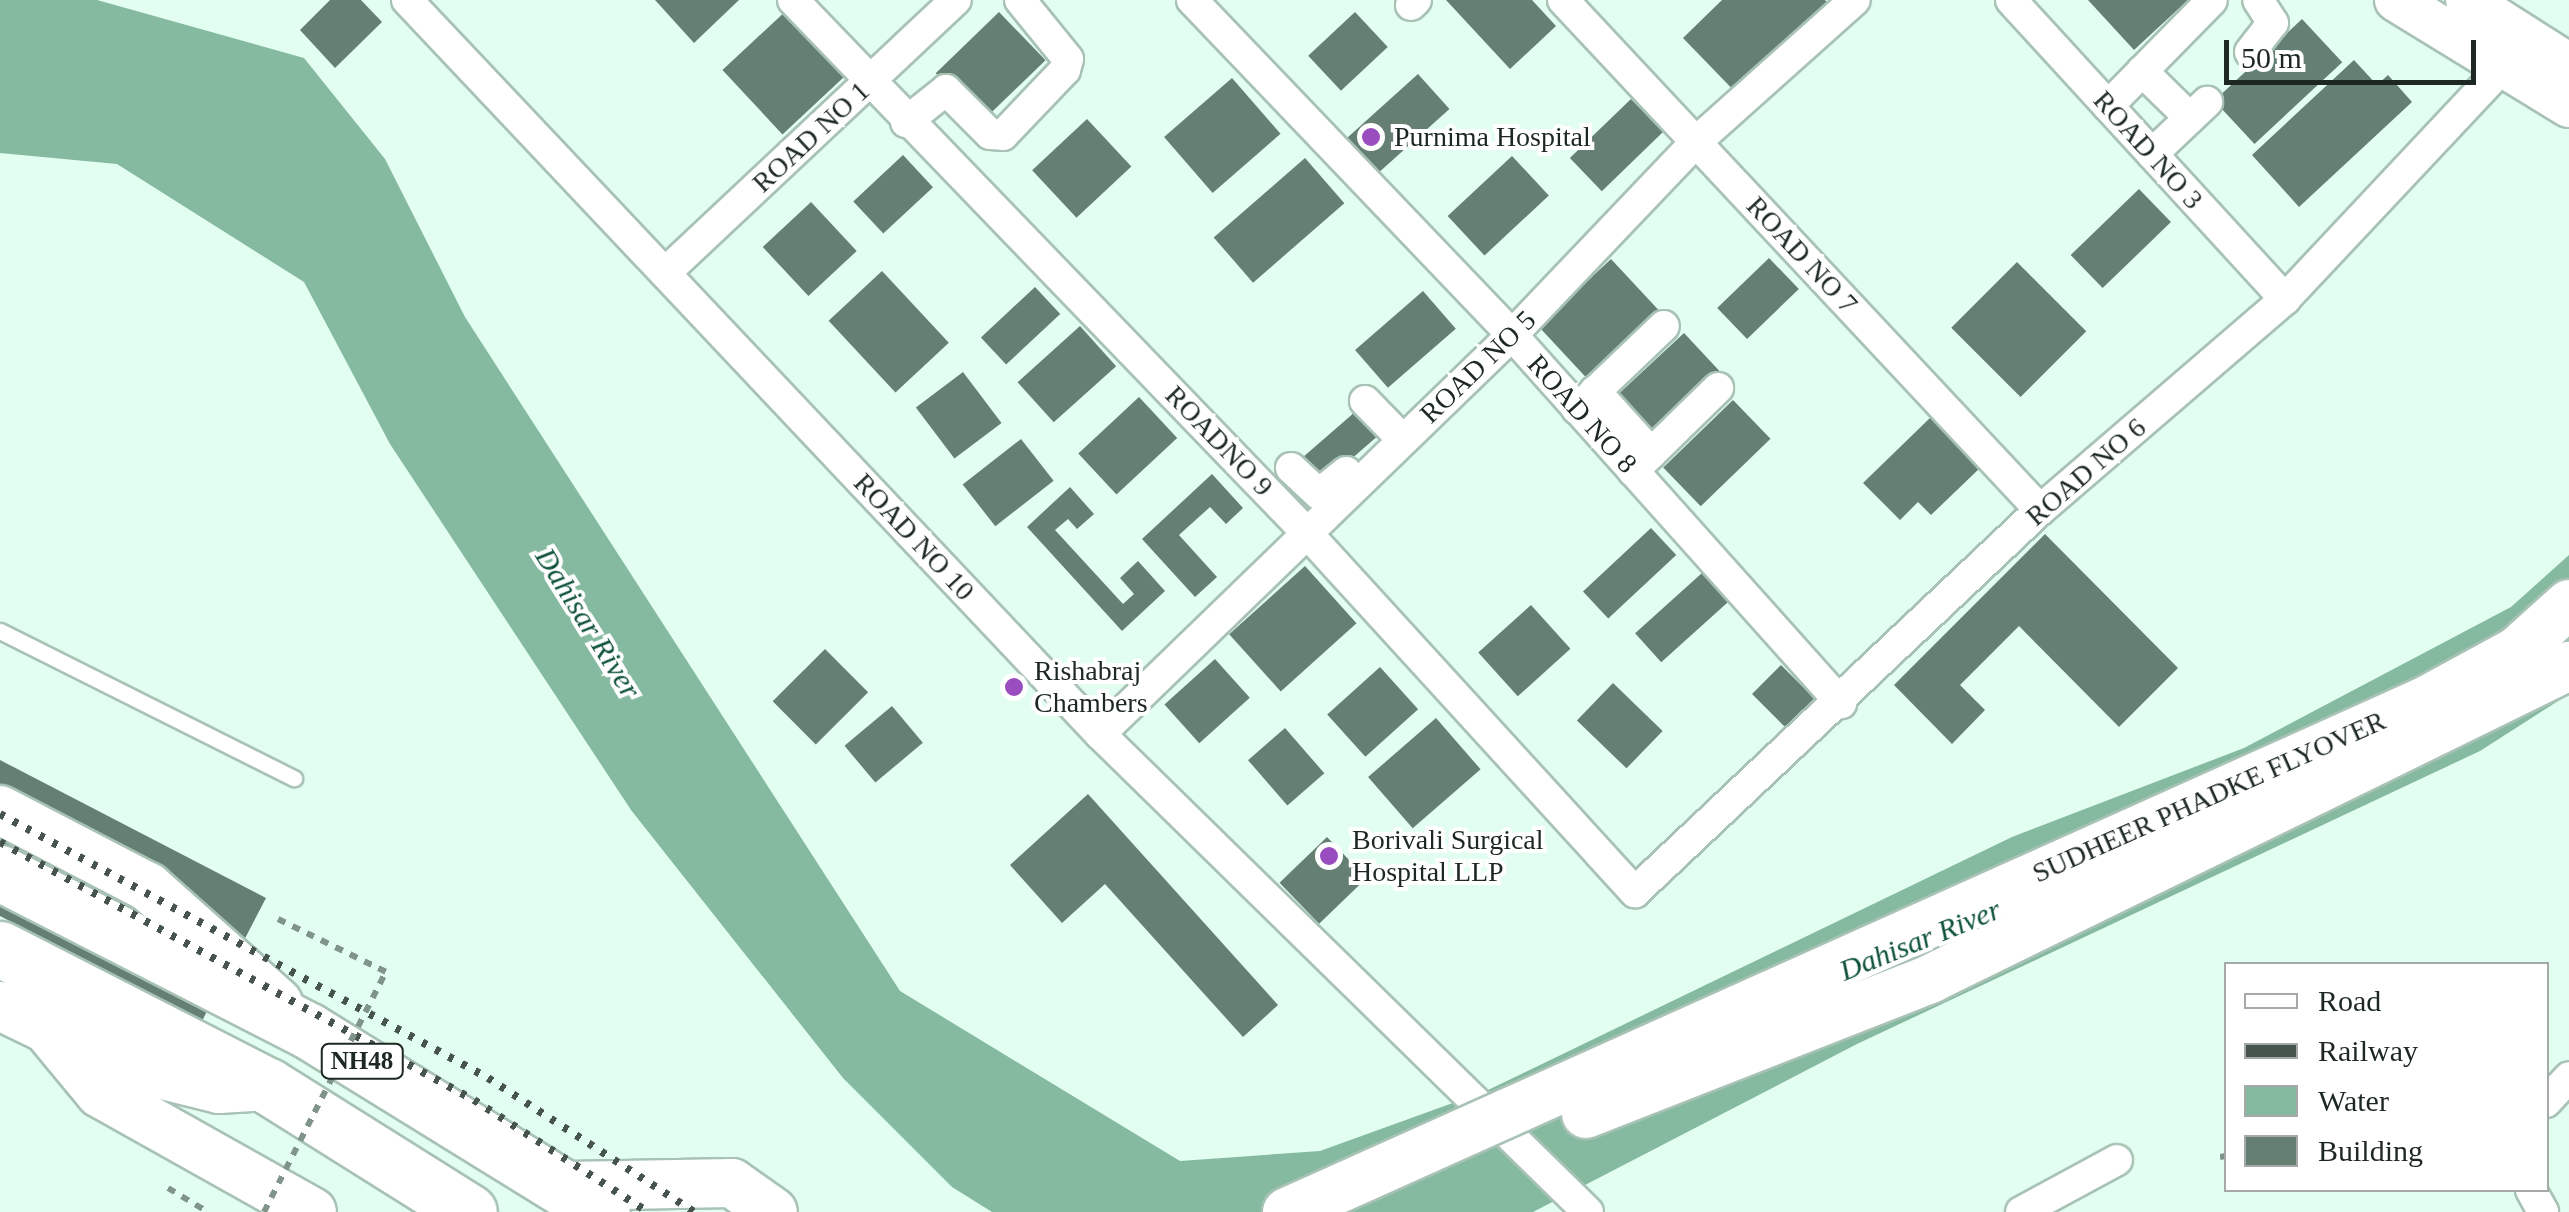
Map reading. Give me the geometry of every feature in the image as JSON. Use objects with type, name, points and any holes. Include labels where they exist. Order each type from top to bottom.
[{"type":"highway","name":"NH48","points":[[0,873],[310,1031],[584,1199]]},
{"type":"highway","name":"NH48","points":[[0,949],[268,1086],[468,1212]]},
{"type":"main road","points":[[2396,0],[2513,56],[2569,65]]},
{"type":"main road","points":[[2468,0],[2513,56],[2569,106]]},
{"type":"main road","name":"SUDHEER PHADKE FLYOVER","points":[[1287,1212],[2424,701],[2517,651],[2569,604]]},
{"type":"main road","name":"SUDHEER PHADKE FLYOVER","points":[[1362,1212],[1661,1082],[1930,979],[2569,666]]},
{"type":"main road","points":[[0,810],[148,887],[310,1031]]},
{"type":"main road","points":[[0,1006],[122,1065],[218,1089],[268,1086]]},
{"type":"main road","points":[[47,1029],[100,1093],[312,1212]]},
{"type":"main road","points":[[584,1199],[732,1183],[774,1212]]},
{"type":"street","name":"ROAD NO 10","points":[[407,0],[1100,734],[1434,1061],[1462,1082],[1579,1206]]},
{"type":"street","name":"ROADNO 9","points":[[793,0],[906,122],[1276,500],[1634,892]]},
{"type":"street","name":"ROAD NO 1","points":[[665,273],[956,0]]},
{"type":"street","points":[[906,122],[946,90],[990,134],[1003,135],[1065,70],[1068,59],[1020,0]]},
{"type":"street","name":"ROAD NO 8","points":[[1192,0],[1512,336],[1586,400],[1841,703]]},
{"type":"street","name":"ROAD NO 7","points":[[1563,0],[2040,510]]},
{"type":"street","name":"ROAD NO 5","points":[[1100,734],[1306,532],[1352,477],[1512,336],[1696,142],[1855,0]]},
{"type":"street","name":"ROAD NO 3","points":[[2011,0],[2284,299]]},
{"type":"street","points":[[2108,106],[2212,0]]},
{"type":"street","points":[[2250,52],[2273,24],[2258,0]]},
{"type":"street","name":"ROAD NO 6","points":[[1634,892],[1841,703],[2040,510],[2284,299],[2513,56]]},
{"type":"street","points":[[2142,71],[2198,110],[2152,154]]},
{"type":"street","points":[[1586,400],[1664,326]]},
{"type":"street","points":[[1642,462],[1718,388]]},
{"type":"street","points":[[1365,401],[1387,444]]},
{"type":"street","points":[[1276,500],[1299,471],[1322,493],[1352,477]]},
{"type":"street","points":[[2549,1099],[2569,1077]]},
{"type":"street","points":[[2021,1212],[2117,1160]]},
{"type":"lane","points":[[0,631],[294,778]]},
{"type":"path","points":[[264,1212],[386,972],[278,919]]},
{"type":"path","points":[[168,1188],[208,1212]]},
{"type":"water","name":"Dahisar River","points":[[0,0],[97,0],[304,58],[385,159],[465,317],[900,991],[1180,1161],[1320,1151],[1486,1091],[2012,837],[2244,748],[2511,607],[2569,555],[2569,694],[2480,751],[1857,1044],[1533,1212],[992,1212],[952,1187],[843,1078],[631,810],[390,444],[304,282],[117,164],[0,153]]},
{"type":"building","points":[[330,0],[361,0],[382,22],[335,68],[300,30]]},
{"type":"building","points":[[655,0],[739,0],[694,43]]},
{"type":"building","points":[[1446,0],[1532,0],[1556,26],[1510,69]]},
{"type":"building","points":[[1722,0],[1825,0],[1835,10],[1743,100],[1683,38]]},
{"type":"building","points":[[2088,0],[2188,0],[2134,50]]},
{"type":"building","points":[[789,8],[849,72],[782,134],[722,70]]},
{"type":"building","points":[[999,12],[1046,60],[982,121],[936,73]]},
{"type":"building","points":[[1355,12],[1388,47],[1341,91],[1308,56]]},
{"type":"building","points":[[2302,19],[2342,62],[2254,144],[2214,101]]},
{"type":"building","points":[[2354,60],[2377,85],[2388,75],[2412,102],[2299,207],[2252,155]]},
{"type":"building","points":[[1418,74],[1449,109],[1377,174],[1346,139]]},
{"type":"building","points":[[1232,78],[1281,134],[1213,193],[1164,137]]},
{"type":"building","points":[[1631,99],[1663,132],[1602,191],[1570,158]]},
{"type":"building","points":[[1087,119],[1131,167],[1076,218],[1032,170]]},
{"type":"building","points":[[903,155],[933,187],[883,234],[853,201]]},
{"type":"building","points":[[1512,156],[1549,195],[1484,256],[1448,216]]},
{"type":"building","points":[[1305,158],[1344,203],[1253,283],[1214,237]]},
{"type":"building","points":[[2139,189],[2171,222],[2103,288],[2071,255]]},
{"type":"building","points":[[811,202],[857,251],[808,296],[763,247]]},
{"type":"building","points":[[1769,258],[1799,289],[1747,339],[1717,308]]},
{"type":"building","points":[[1611,259],[1659,310],[1586,378],[1539,327]]},
{"type":"building","points":[[2017,262],[2086,331],[2021,397],[1951,328]]},
{"type":"building","points":[[882,271],[949,343],[895,392],[829,321]]},
{"type":"building","points":[[1035,287],[1060,314],[1006,365],[981,337]]},
{"type":"building","points":[[1423,291],[1456,329],[1388,388],[1355,350]]},
{"type":"building","points":[[1080,326],[1116,366],[1054,422],[1018,382]]},
{"type":"building","points":[[1684,333],[1719,371],[1645,441],[1609,403]]},
{"type":"building","points":[[963,372],[1002,423],[954,459],[916,408]]},
{"type":"building","points":[[1139,397],[1177,438],[1116,495],[1078,454]]},
{"type":"building","points":[[1733,400],[1771,439],[1701,506],[1663,467]]},
{"type":"building","points":[[1363,405],[1385,430],[1317,489],[1295,464]]},
{"type":"building","points":[[1932,416],[1981,467],[1931,515],[1918,502],[1900,520],[1863,483]]},
{"type":"building","points":[[1021,439],[1054,481],[995,526],[963,485]]},
{"type":"building","points":[[1212,474],[1243,508],[1226,524],[1210,507],[1179,535],[1217,577],[1195,597],[1142,539]]},
{"type":"building","points":[[1070,487],[1094,514],[1077,529],[1068,519],[1055,530],[1123,604],[1134,594],[1120,578],[1138,561],[1165,591],[1122,631],[1027,527]]},
{"type":"building","points":[[1651,528],[1676,555],[1608,618],[1583,591]]},
{"type":"building","points":[[2045,534],[2178,668],[2119,727],[2019,626],[1960,685],[1985,710],[1952,744],[1894,685]]},
{"type":"building","points":[[1305,566],[1357,623],[1281,691],[1229,634]]},
{"type":"building","points":[[1702,573],[1728,602],[1661,662],[1635,633]]},
{"type":"building","points":[[1531,605],[1570,649],[1518,696],[1478,653]]},
{"type":"building","points":[[825,649],[868,692],[816,744],[773,701]]},
{"type":"building","points":[[1215,659],[1250,698],[1199,743],[1164,705]]},
{"type":"building","points":[[1781,665],[1814,698],[1785,727],[1752,694]]},
{"type":"building","points":[[1380,667],[1418,709],[1365,757],[1327,715]]},
{"type":"building","points":[[1613,683],[1663,731],[1627,768],[1577,720]]},
{"type":"building","points":[[892,706],[923,743],[875,783],[845,746]]},
{"type":"building","points":[[1436,718],[1481,769],[1413,828],[1368,777]]},
{"type":"building","points":[[1285,728],[1324,773],[1287,805],[1248,760]]},
{"type":"building","points":[[0,760],[266,898],[202,1021],[0,916]]},
{"type":"building","points":[[1088,794],[1278,1005],[1243,1037],[1105,884],[1062,923],[1010,865]]},
{"type":"building","points":[[1327,837],[1367,878],[1319,924],[1280,883]]},
{"type":"railway","points":[[0,814],[488,1078],[694,1212]]},
{"type":"railway","points":[[0,842],[474,1100],[648,1212]]},
{"type":"place","name":"Purnima Hospital","points":[[1371,137]]},
{"type":"place","name":"Rishabraj Chambers","points":[[1014,687]]},
{"type":"place","name":"Borivali Surgical Hospital LLP","points":[[1329,856]]}]
